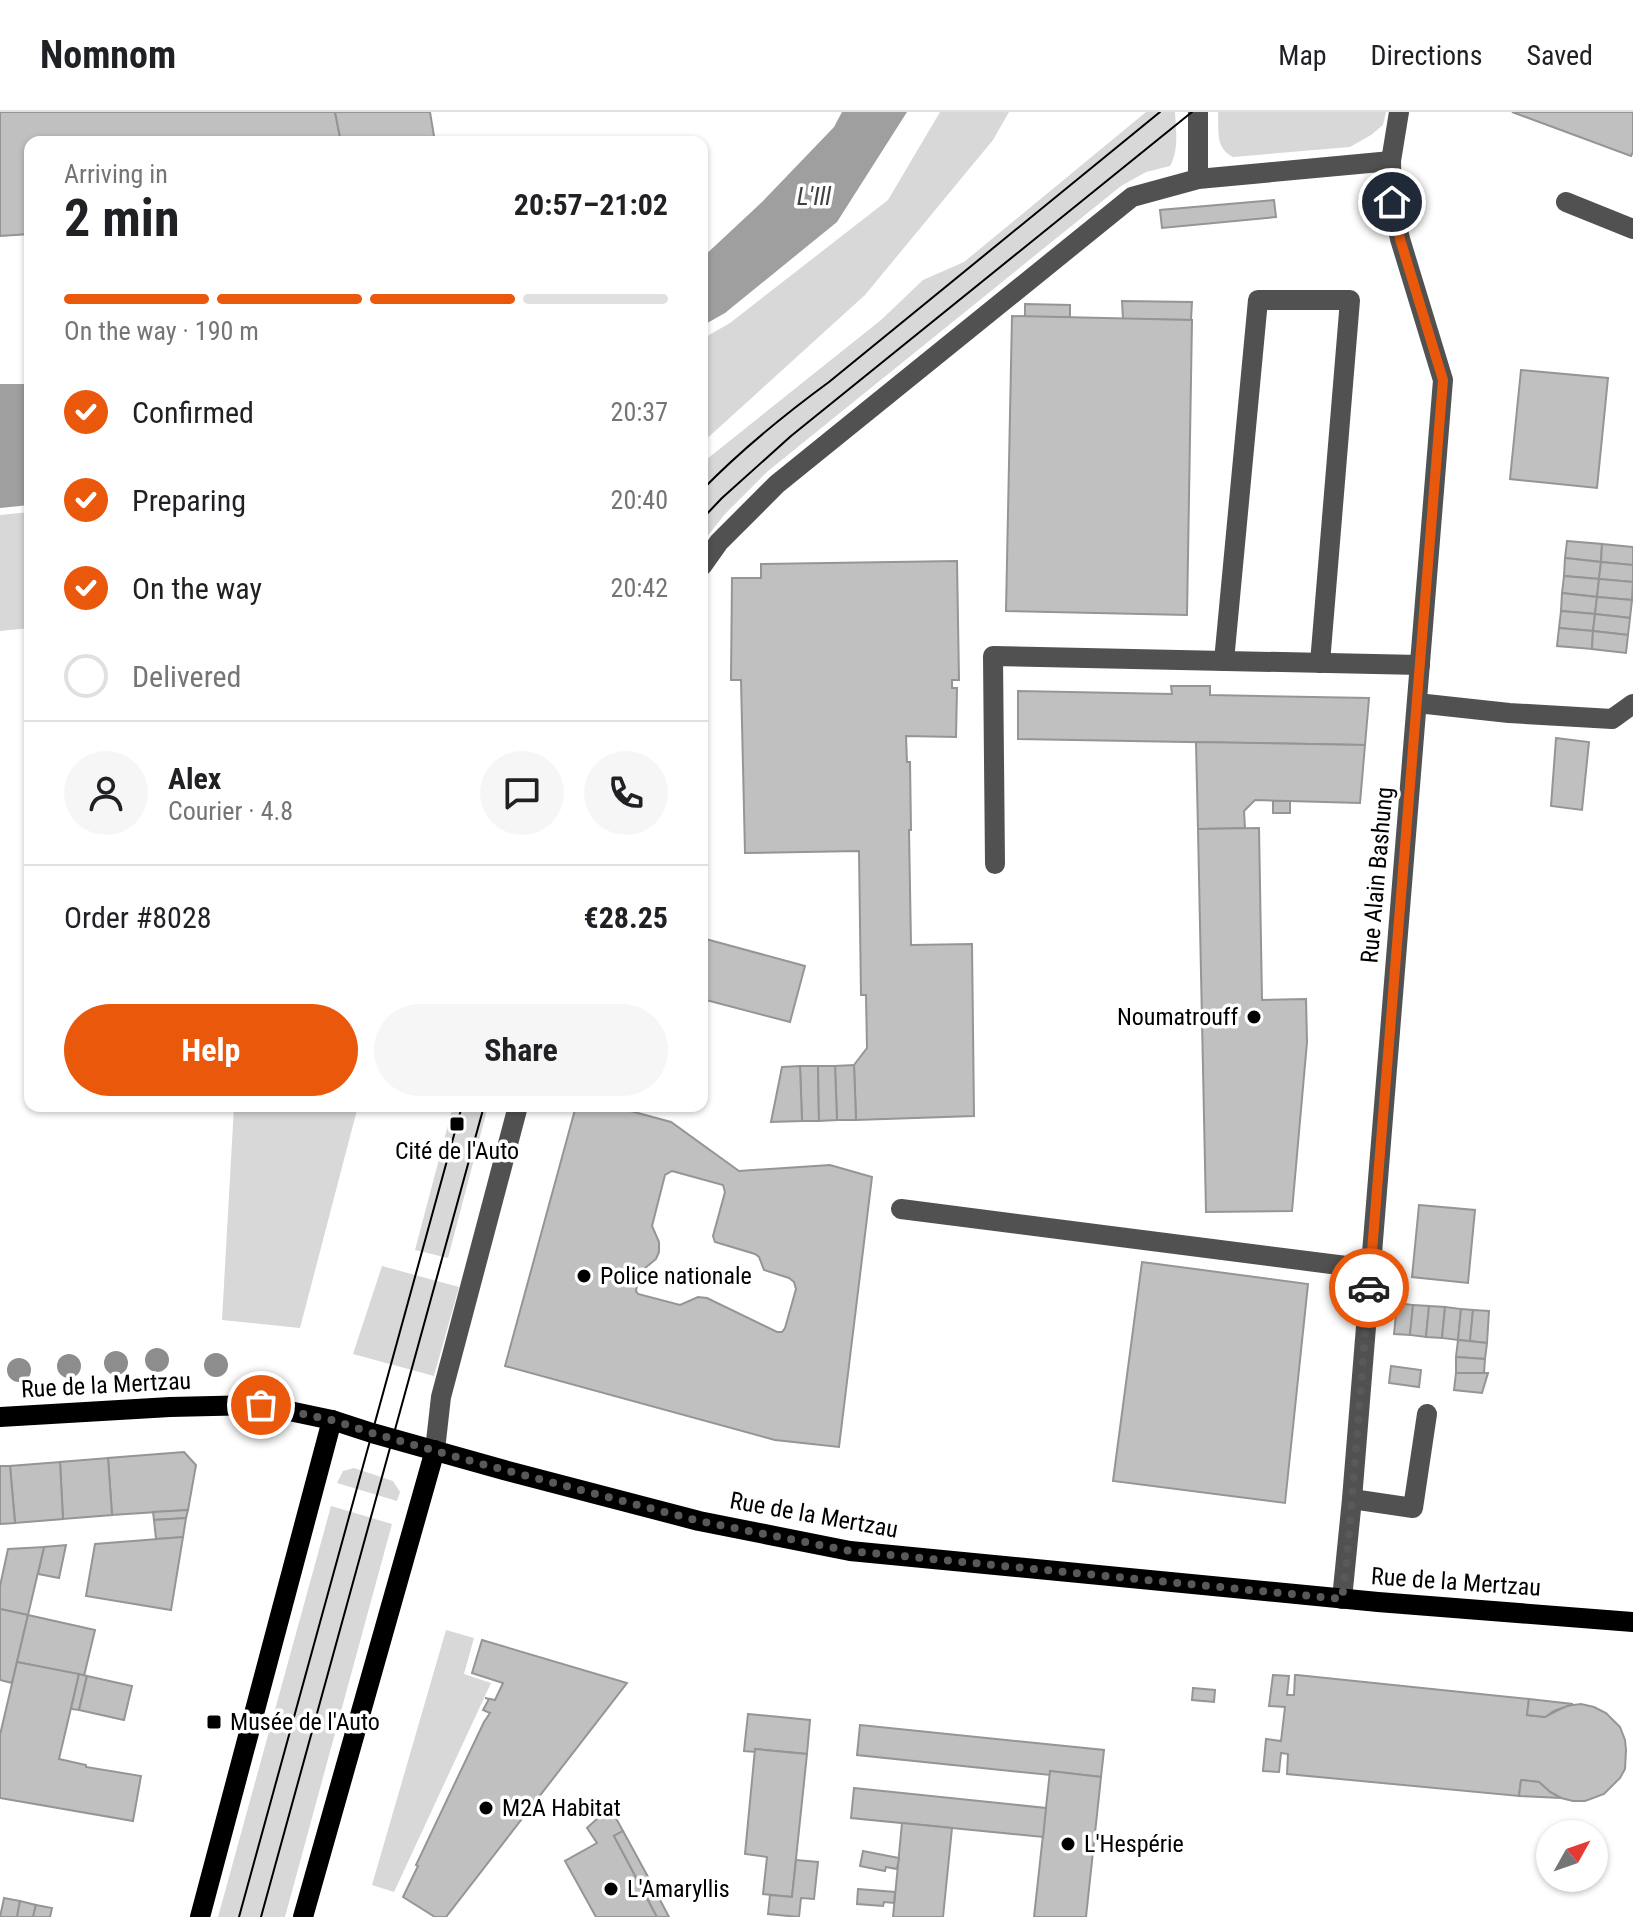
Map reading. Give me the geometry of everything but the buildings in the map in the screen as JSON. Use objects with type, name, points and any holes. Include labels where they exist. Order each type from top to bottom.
[{"type":"main road","name":"Rue de la Mertzau","points":[[0,1417],[261,1405],[332,1420],[504,1470],[699,1521],[850,1551],[1342,1599],[1633,1622]]},
{"type":"main road","points":[[200,1917],[332,1420]]},
{"type":"main road","points":[[303,1917],[435,1450]]},
{"type":"street","points":[[1198,112],[1198,179]]},
{"type":"street","name":"Rue Alain Bashung","points":[[1342,1599],[1443,380],[1400,239],[1392,202],[1391,161],[1399,112]]},
{"type":"street","points":[[708,558],[719,542],[777,484],[1132,197],[1198,179],[1391,161]]},
{"type":"street","points":[[1566,202],[1633,229]]},
{"type":"street","points":[[1224,661],[1258,300],[1350,300],[1320,663]]},
{"type":"street","points":[[995,864],[993,656],[1420,665]]},
{"type":"street","points":[[1417,703],[1509,713],[1612,719],[1633,704]]},
{"type":"street","points":[[435,1450],[441,1397],[516,1112]]},
{"type":"street","points":[[901,1209],[1370,1269]]},
{"type":"street","points":[[1352,1499],[1413,1508],[1427,1414]]},
{"type":"shaded area","points":[[940,112],[1009,112],[993,140],[865,295],[708,438],[708,336],[730,323],[888,200]]},
{"type":"shaded area","points":[[1146,112],[1175,112],[1176,147],[1170,166],[1146,172],[1121,186],[768,471],[708,535],[708,458],[881,320],[923,280],[964,262]]},
{"type":"shaded area","points":[[1218,112],[1386,112],[1383,125],[1350,147],[1233,157],[1221,144]]},
{"type":"shaded area","points":[[24,513],[24,629],[0,631],[0,515]]},
{"type":"shaded area","points":[[234,1112],[356,1112],[300,1328],[222,1320]]},
{"type":"shaded area","points":[[451,1112],[486,1112],[448,1258],[415,1250]]},
{"type":"shaded area","points":[[382,1266],[459,1287],[434,1376],[353,1354]]},
{"type":"shaded area","points":[[354,1468],[393,1481],[400,1492],[397,1501],[337,1483],[343,1471]]},
{"type":"shaded area","points":[[331,1506],[392,1524],[285,1917],[218,1917]]},
{"type":"shaded area","points":[[446,1630],[474,1638],[464,1674],[491,1683],[394,1892],[372,1885]]},
{"type":"water","name":"L'Ill","points":[[842,112],[907,112],[837,222],[725,313],[708,323],[708,252],[834,127]]},
{"type":"water","points":[[0,384],[24,384],[24,506],[0,508]]},
{"type":"tram line","points":[[708,484],[763,433],[1160,112]]},
{"type":"tram line","points":[[708,513],[791,436],[1192,112]]},
{"type":"tram line","points":[[239,1917],[460,1112]]},
{"type":"tram line","points":[[261,1917],[482,1112]]},
{"type":"way so far","points":[[261,1405],[332,1420],[478,1463],[699,1521],[850,1551],[1342,1599],[1369,1288]]},
{"type":"place","name":"Noumatrouff","points":[[1254,1017]]},
{"type":"place","name":"Cité de l'Auto","points":[[457,1124]]},
{"type":"place","name":"Police nationale","points":[[584,1276]]},
{"type":"place","name":"Musée de l'Auto","points":[[214,1722]]},
{"type":"place","name":"M2A Habitat","points":[[486,1808]]},
{"type":"place","name":"L'Hespérie","points":[[1068,1844]]},
{"type":"place","name":"L'Amaryllis","points":[[611,1889]]},
{"type":"route","points":[[1369,1288],[1443,380],[1400,239],[1392,202]]}]
